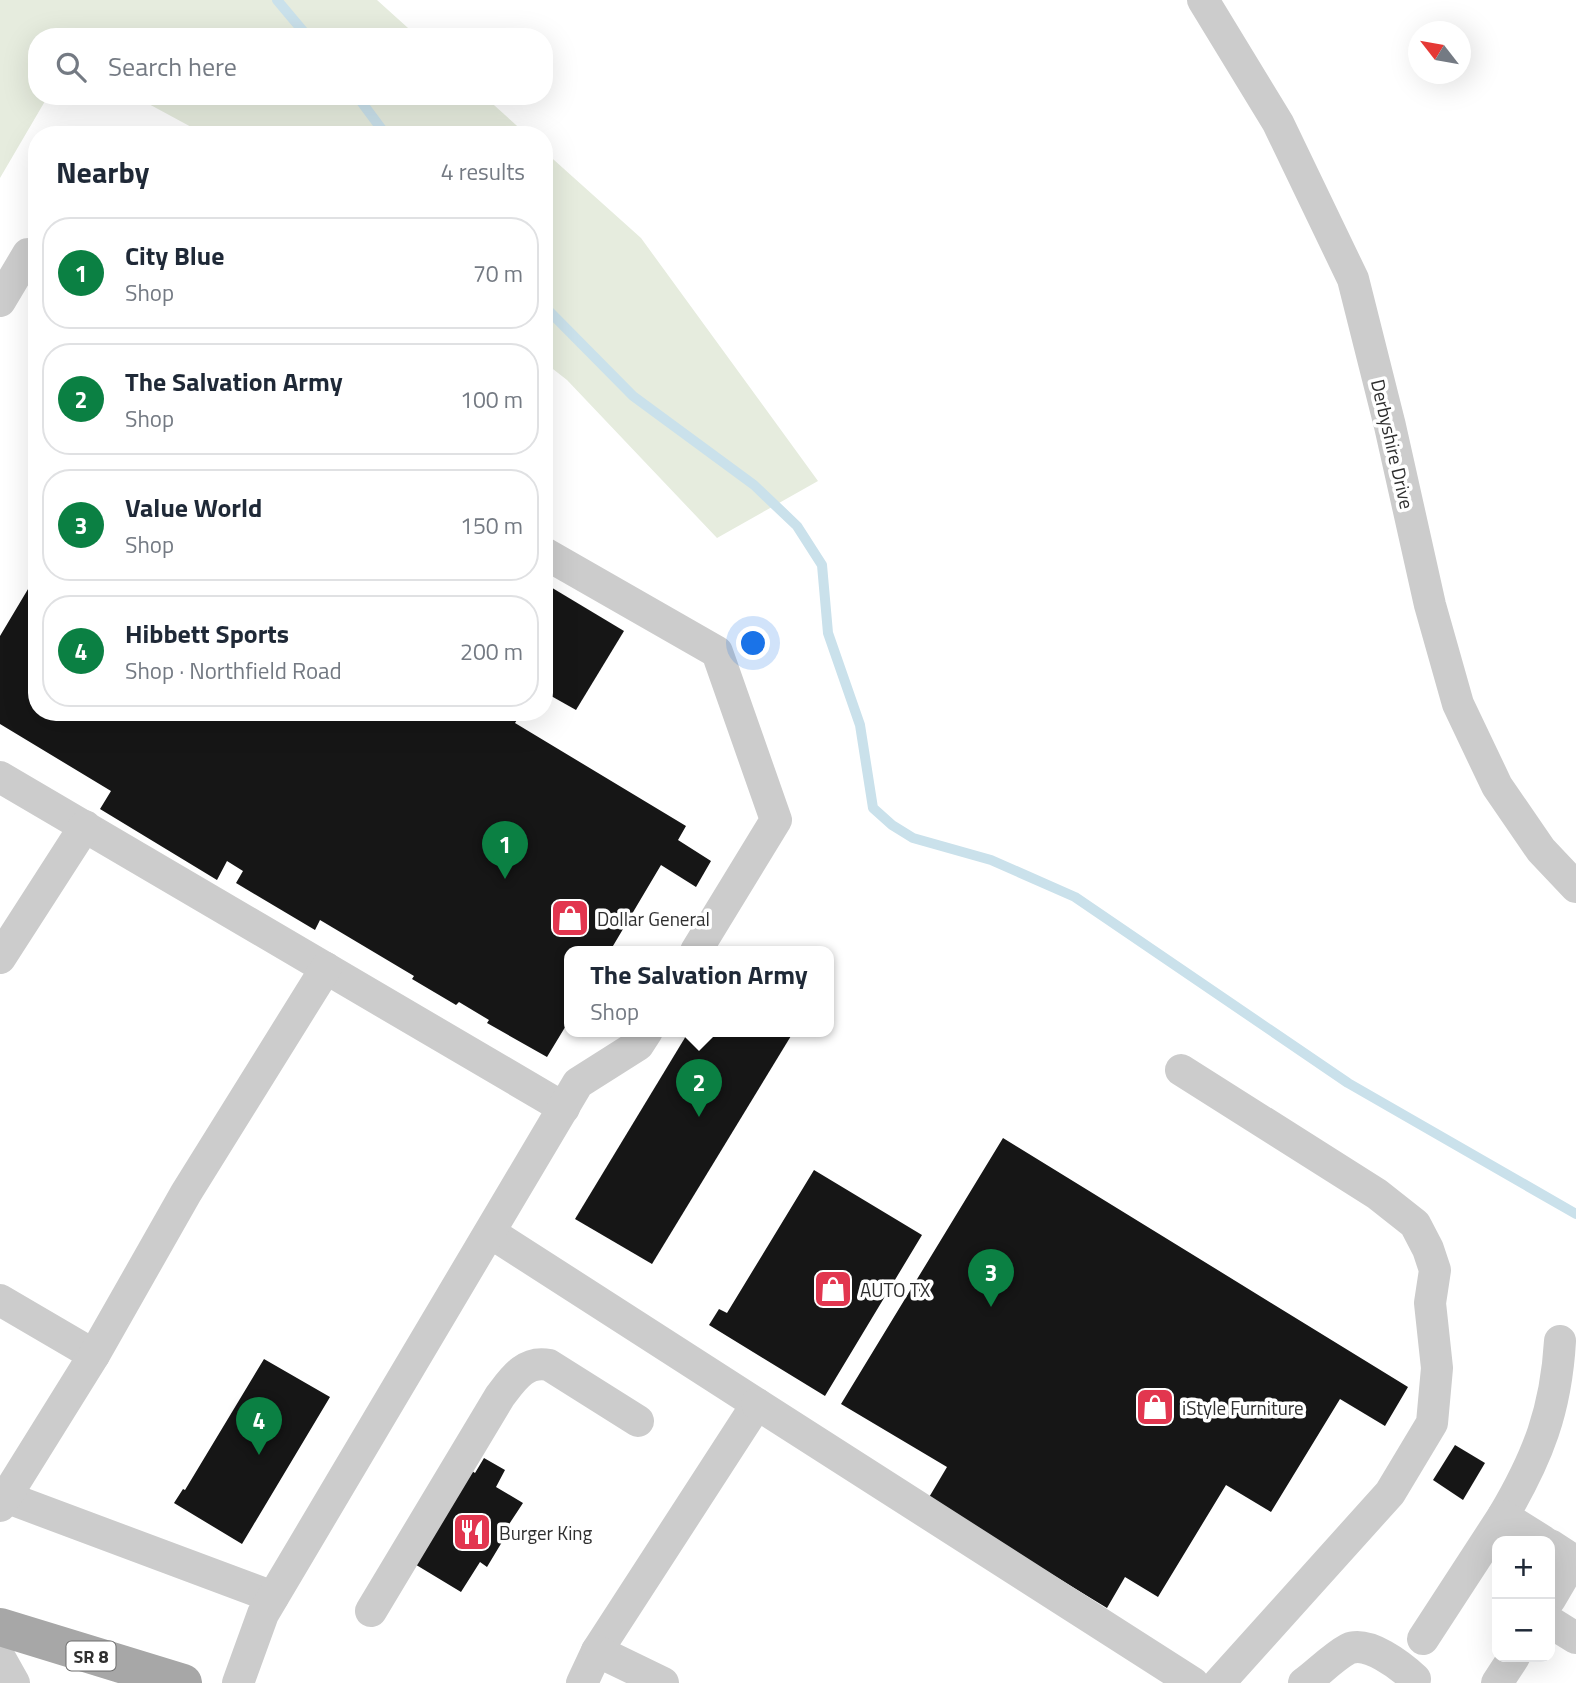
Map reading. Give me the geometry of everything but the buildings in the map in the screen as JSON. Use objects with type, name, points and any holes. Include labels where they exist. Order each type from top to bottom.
[{"type":"main road","name":"SR 8","points":[[0,1627],[183,1683]]},
{"type":"street","name":"Derbyshire Drive","points":[[1203,0],[1278,123],[1353,279],[1390,426],[1430,605],[1458,704],[1497,786],[1541,849],[1576,887]]},
{"type":"street","points":[[0,301],[28,254]]},
{"type":"street","points":[[553,558],[717,652],[776,820],[699,946]]},
{"type":"street","points":[[0,777],[564,1108]]},
{"type":"street","points":[[0,958],[85,826]]},
{"type":"street","points":[[273,1597],[2,1500],[94,1355],[187,1193],[326,968]]},
{"type":"street","points":[[239,1683],[263,1614],[578,1083],[638,1045],[643,1037]]},
{"type":"street","points":[[1181,1070],[1377,1194],[1415,1224],[1435,1270],[1430,1303],[1437,1368],[1432,1423],[1390,1493],[1219,1683]]},
{"type":"street","points":[[491,1233],[1193,1683]]},
{"type":"street","points":[[2,1306],[94,1355]]},
{"type":"street","points":[[1423,1639],[1525,1479],[1543,1439],[1558,1376],[1560,1340]]},
{"type":"street","points":[[371,1611],[500,1396],[514,1377],[526,1367],[540,1363],[549,1365],[638,1421]]},
{"type":"street","points":[[582,1683],[597,1651],[757,1404]]},
{"type":"street","points":[[1503,1516],[1535,1536]]},
{"type":"street","points":[[1555,1548],[1573,1560],[1555,1591]]},
{"type":"street","points":[[1555,1625],[1576,1638]]},
{"type":"street","points":[[1304,1683],[1349,1648],[1366,1647],[1399,1665],[1416,1682]]},
{"type":"street","points":[[597,1651],[663,1683]]},
{"type":"street","points":[[0,1658],[14,1683]]},
{"type":"street","points":[[1497,1683],[1511,1662]]},
{"type":"shaded area","points":[[0,0],[377,0],[408,28],[28,28],[28,105],[43,105],[28,126],[0,178]]},
{"type":"shaded area","points":[[151,105],[494,105],[517,126],[189,126]]},
{"type":"shaded area","points":[[553,159],[641,238],[818,481],[717,538],[567,380],[553,369]]},
{"type":"waterway","points":[[277,0],[300,28]]},
{"type":"waterway","points":[[364,105],[379,126]]},
{"type":"waterway","points":[[553,315],[633,396],[754,485],[797,526],[822,565],[828,633],[860,725],[873,808],[892,825],[913,838],[991,860],[1075,897],[1348,1083],[1576,1214]]},
{"type":"place","name":"City Blue","points":[[505,879]]},
{"type":"place","name":"Dollar General","points":[[570,918]]},
{"type":"place","name":"The Salvation Army","points":[[699,1117]]},
{"type":"place","name":"AUTO TX","points":[[833,1289]]},
{"type":"place","name":"Value World","points":[[991,1307]]},
{"type":"place","name":"iStyle Furniture","points":[[1155,1407]]},
{"type":"place","name":"Hibbett Sports","points":[[259,1455]]},
{"type":"place","name":"Burger King","points":[[472,1532]]}]
